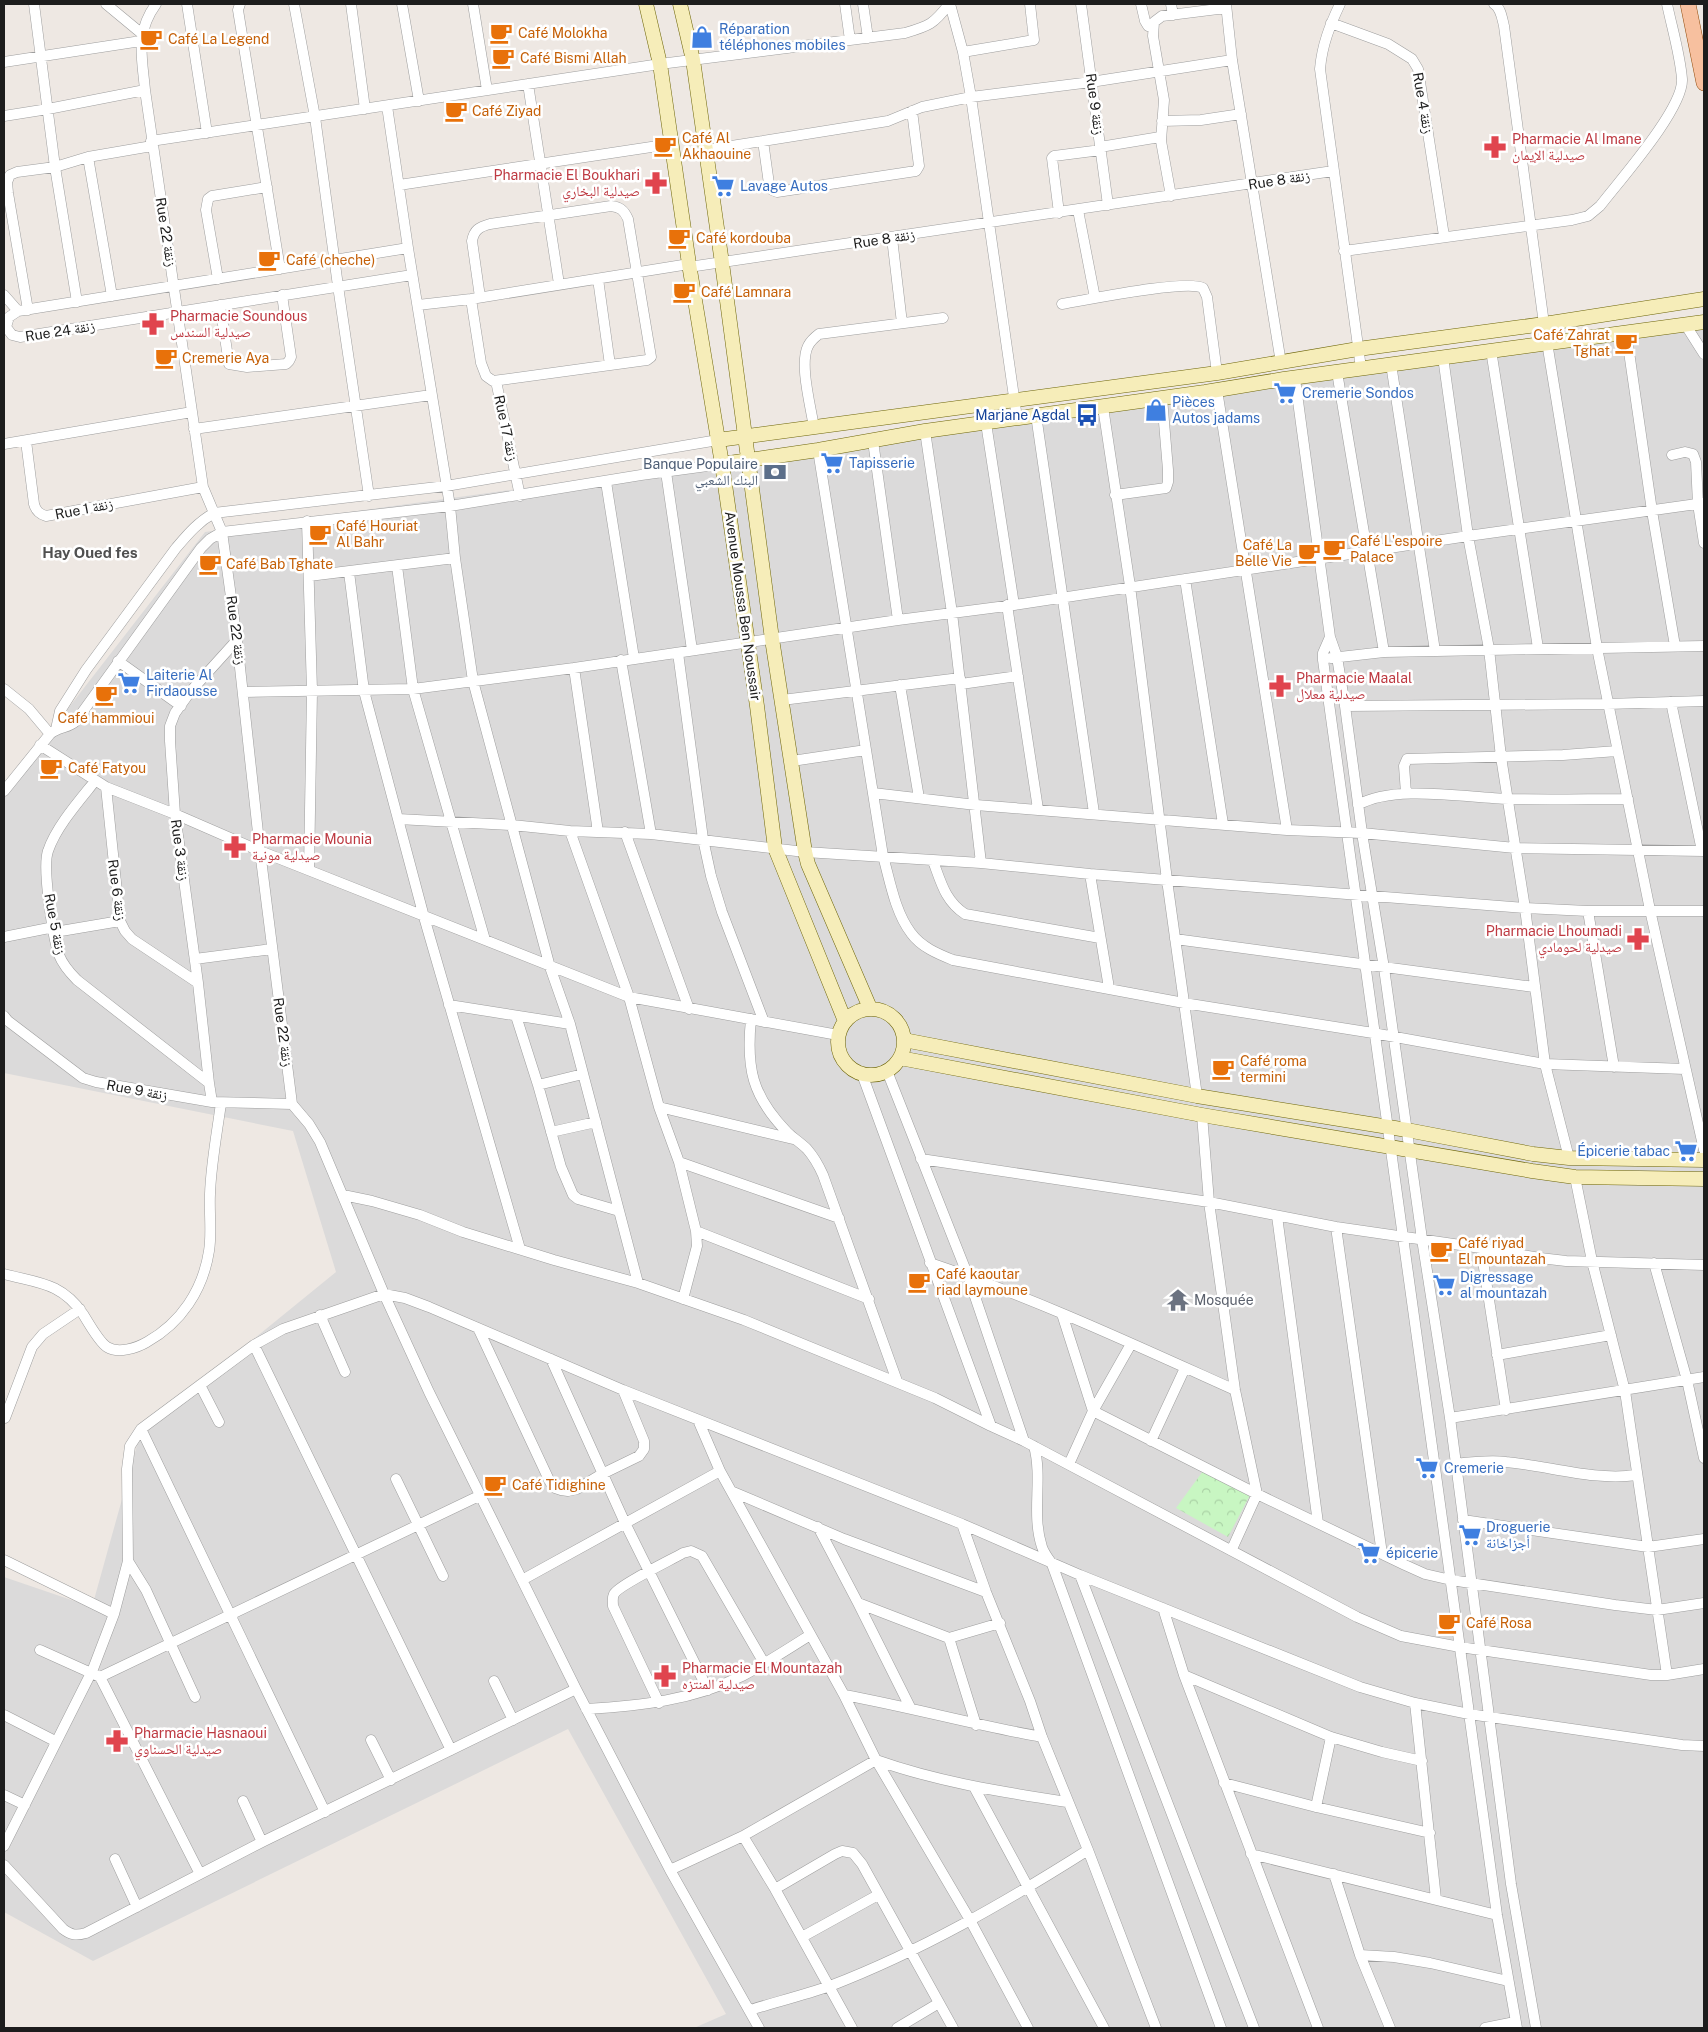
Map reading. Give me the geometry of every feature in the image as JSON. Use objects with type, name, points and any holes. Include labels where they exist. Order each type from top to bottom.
[{"type":"main road","points":[[1688,4],[1704,83]]},
{"type":"street","points":[[34,4],[55,166],[77,302]]},
{"type":"street","points":[[106,4],[141,38]]},
{"type":"street","points":[[141,38],[148,15],[156,4]]},
{"type":"street","points":[[187,4],[207,133]]},
{"type":"street","points":[[240,4],[238,10],[280,269]]},
{"type":"street","points":[[294,4],[315,117],[369,496]]},
{"type":"street","points":[[351,4],[365,109]]},
{"type":"street","points":[[402,4],[419,101]]},
{"type":"street","points":[[473,4],[487,90]]},
{"type":"street","name":"Avenue Moussa Ben Noussair","points":[[646,4],[660,64],[689,266],[722,464],[775,848],[845,1021]]},
{"type":"street","name":"Avenue Moussa Ben Noussair","points":[[680,4],[693,60],[772,639],[805,852],[808,864],[870,1008]]},
{"type":"street","points":[[845,4],[850,40]]},
{"type":"street","points":[[863,4],[868,38]]},
{"type":"street","points":[[23,311],[7,182],[10,175],[16,172],[55,166],[88,157],[207,133],[258,125],[660,64],[905,33],[926,27],[938,18],[949,4]]},
{"type":"street","points":[[949,4],[964,52],[1018,418]]},
{"type":"street","points":[[964,52],[1034,40],[1030,4]]},
{"type":"street","name":"Rue 9 زنقة","points":[[1081,4],[1108,205]]},
{"type":"street","points":[[1141,4],[1144,21],[1148,26],[1152,27]]},
{"type":"street","points":[[1171,4],[1173,15]]},
{"type":"street","points":[[1340,4],[1321,51],[1320,69],[1332,172],[1361,368]]},
{"type":"street","points":[[1494,4],[1502,15],[1504,26],[1544,324],[1607,704],[1650,910],[1704,1150]]},
{"type":"street","points":[[1344,251],[1444,236],[1531,226],[1588,216],[1600,206],[1675,105],[1681,92],[1682,79],[1667,4]]},
{"type":"street","points":[[1171,196],[1160,137],[1164,100],[1152,27],[1162,16],[1226,6],[1232,60],[1281,363],[1289,379],[1320,559],[1330,637],[1338,657],[1346,706],[1362,833],[1384,968],[1422,1239],[1450,1418],[1511,1884],[1536,2028]]},
{"type":"street","name":"Rue 4 زنقة","points":[[1331,23],[1388,44],[1412,58],[1418,69],[1444,236]]},
{"type":"street","points":[[4,62],[141,38]]},
{"type":"street","name":"Rue 22 زنقة","points":[[141,38],[152,144],[203,487],[222,532],[244,692],[260,851],[292,1104]]},
{"type":"street","points":[[706,150],[888,121],[922,107],[971,97],[1091,82],[1232,60]]},
{"type":"street","points":[[528,84],[560,284]]},
{"type":"street","points":[[4,116],[145,90]]},
{"type":"street","points":[[387,106],[450,506],[455,558],[473,681],[550,967],[570,1024],[638,1284]]},
{"type":"street","points":[[763,141],[769,184],[772,190],[778,192],[916,171],[919,166],[912,111]]},
{"type":"street","points":[[1162,121],[1201,120],[1241,114]]},
{"type":"street","points":[[1059,212],[1052,158],[1054,156],[1160,137]]},
{"type":"street","points":[[399,185],[671,144]]},
{"type":"street","points":[[88,157],[112,296]]},
{"type":"street","name":"Rue 8 زنقة","points":[[418,305],[476,298],[637,272],[892,238],[1332,172]]},
{"type":"street","points":[[218,279],[206,210],[208,199],[212,196],[268,186]]},
{"type":"street","points":[[494,381],[647,360],[651,357],[628,219],[625,212],[619,207],[611,206],[548,215]]},
{"type":"street","points":[[1078,210],[1095,298]]},
{"type":"street","name":"Rue 17 زنقة","points":[[520,496],[494,381],[486,376],[481,363],[472,241],[473,233],[479,227],[548,215]]},
{"type":"street","points":[[892,238],[902,323]]},
{"type":"street","name":"Rue 24 زنقة","points":[[408,248],[23,311],[8,316],[6,327],[8,337],[20,337],[412,274]]},
{"type":"street","points":[[598,279],[610,365]]},
{"type":"street","points":[[1062,304],[1186,285],[1198,285],[1204,288],[1207,297],[1217,373]]},
{"type":"street","points":[[220,305],[229,364],[247,367],[286,364],[291,357],[282,295]]},
{"type":"street","points":[[4,296],[23,311]]},
{"type":"street","points":[[4,791],[53,731],[60,711],[86,670],[176,548],[203,519],[214,513],[446,486],[718,440],[1217,373],[1358,348],[1544,324],[1704,299]]},
{"type":"street","points":[[814,428],[805,363],[808,346],[813,339],[819,334],[943,318]]},
{"type":"street","points":[[53,731],[69,726],[76,721],[201,548],[210,539],[222,532],[450,506],[818,450],[925,431],[1361,368],[1704,322]]},
{"type":"street","points":[[1685,324],[1704,354]]},
{"type":"street","points":[[1626,331],[1652,511],[1675,646]]},
{"type":"street","points":[[1491,350],[1538,648]]},
{"type":"street","points":[[1443,357],[1468,536],[1489,649],[1501,757],[1545,1064],[1569,1158]]},
{"type":"street","points":[[1391,364],[1435,651]]},
{"type":"street","points":[[1338,372],[1366,552],[1384,652]]},
{"type":"street","points":[[1202,374],[1211,391],[1246,570],[1287,830]]},
{"type":"street","points":[[194,429],[431,395]]},
{"type":"street","points":[[1115,495],[1166,488],[1168,470],[1162,398]]},
{"type":"street","points":[[1103,406],[1130,586],[1167,880],[1197,1096]]},
{"type":"street","points":[[4,444],[192,412]]},
{"type":"street","points":[[1036,416],[1064,597],[1094,813]]},
{"type":"street","points":[[986,423],[1018,676],[1038,809]]},
{"type":"street","points":[[925,431],[961,681],[981,864]]},
{"type":"street","name":"Rue 1 زنقة","points":[[26,441],[34,504],[37,512],[42,515],[46,516],[203,487]]},
{"type":"street","points":[[873,441],[898,620]]},
{"type":"street","points":[[818,450],[883,856],[902,918],[911,934],[925,946],[953,960],[1184,1003],[1374,1033],[1545,1064],[1685,1069]]},
{"type":"street","points":[[1672,456],[1685,452],[1693,454],[1696,462],[1704,543]]},
{"type":"street","points":[[666,472],[692,650]]},
{"type":"street","points":[[606,482],[634,658]]},
{"type":"street","points":[[244,692],[413,689],[574,668],[1418,545],[1468,536],[1701,504]]},
{"type":"street","points":[[307,522],[312,691],[309,870]]},
{"type":"street","points":[[308,576],[455,558]]},
{"type":"street","points":[[396,566],[413,689],[485,940]]},
{"type":"street","points":[[349,572],[364,691],[424,917],[520,1249]]},
{"type":"street","points":[[1184,578],[1223,824]]},
{"type":"street","points":[[1330,637],[1323,653],[1323,660],[1348,832],[1364,966],[1392,1147],[1496,1915],[1516,2025],[1485,2028]]},
{"type":"street","name":"Rue 3 زنقة","points":[[209,1083],[195,959],[175,814],[170,726],[180,706],[190,692],[237,640]]},
{"type":"street","points":[[1323,660],[1384,652],[1704,646]]},
{"type":"street","points":[[678,652],[702,839],[722,912],[764,1022]]},
{"type":"street","points":[[621,660],[651,834]]},
{"type":"street","points":[[118,661],[180,706]]},
{"type":"street","points":[[574,668],[598,832]]},
{"type":"street","points":[[782,700],[900,685],[1018,676]]},
{"type":"street","points":[[900,685],[919,798]]},
{"type":"street","points":[[4,689],[53,731]]},
{"type":"street","points":[[1346,706],[1494,703],[1607,704],[1704,700]]},
{"type":"street","points":[[873,793],[976,805],[1159,818],[1287,830],[1362,833],[1515,848],[1703,851],[1671,702]]},
{"type":"street","points":[[40,745],[106,787],[424,917],[629,997],[838,1035]]},
{"type":"street","points":[[792,761],[866,750]]},
{"type":"street","points":[[1406,793],[1404,766],[1407,760],[1617,751]]},
{"type":"street","name":"Rue 5 زنقة","points":[[95,781],[56,835],[48,852],[45,870],[59,954],[67,970],[76,980],[209,1083]]},
{"type":"street","name":"Rue 6 زنقة","points":[[106,787],[120,921],[132,939],[198,983]]},
{"type":"street","points":[[1358,805],[1367,800],[1406,793],[1508,799],[1628,799]]},
{"type":"street","points":[[398,819],[512,825],[570,831],[651,834],[805,852],[883,856],[1524,908],[1588,911],[1704,911]]},
{"type":"street","points":[[570,831],[629,997],[659,1106],[679,1162],[696,1231],[697,1246],[683,1299]]},
{"type":"street","points":[[625,832],[689,1009]]},
{"type":"street","points":[[933,861],[945,894],[956,908],[965,914],[1100,938]]},
{"type":"street","points":[[1090,874],[1109,988]]},
{"type":"street","points":[[1588,911],[1614,1067]]},
{"type":"street","points":[[4,937],[120,921]]},
{"type":"street","points":[[1175,939],[1364,966],[1534,987]]},
{"type":"street","points":[[195,959],[272,950]]},
{"type":"street","points":[[449,1004],[570,1024]]},
{"type":"street","points":[[870,1008],[886,1012],[893,1017],[899,1024],[904,1040],[900,1058],[887,1071],[875,1075],[862,1074],[849,1067],[841,1056],[838,1035],[845,1021],[856,1012],[870,1008]]},
{"type":"street","name":"Rue 9 زنقة","points":[[4,1016],[83,1078],[113,1086],[217,1103],[292,1104]]},
{"type":"street","points":[[516,1016],[564,1175],[573,1195],[578,1199],[619,1210]]},
{"type":"street","points":[[751,1019],[748,1048],[749,1062],[756,1087],[764,1104],[776,1121],[814,1157],[824,1176],[897,1382]]},
{"type":"street","points":[[904,1040],[1197,1096],[1407,1130],[1534,1154],[1569,1158],[1704,1160]]},
{"type":"street","points":[[900,1058],[1202,1115],[1575,1177],[1704,1179]]},
{"type":"street","points":[[887,1071],[968,1276],[1024,1441]]},
{"type":"street","points":[[538,1085],[583,1074]]},
{"type":"street","points":[[862,1074],[991,1426]]},
{"type":"street","points":[[4,1274],[56,1288],[68,1295],[107,1347],[118,1350],[142,1346],[163,1333],[180,1317],[189,1303],[202,1277],[210,1251],[210,1193],[217,1103],[209,1083]]},
{"type":"street","points":[[292,1104],[310,1124],[320,1142],[384,1294],[522,1580],[627,1790],[760,2028]]},
{"type":"street","points":[[659,1106],[794,1140]]},
{"type":"street","points":[[1202,1115],[1209,1202],[1236,1390],[1257,1494],[1232,1549]]},
{"type":"street","points":[[551,1132],[596,1122]]},
{"type":"street","points":[[921,1159],[1209,1202],[1336,1227],[1540,1258],[1566,1261],[1704,1265]]},
{"type":"street","points":[[679,1162],[839,1218]]},
{"type":"street","points":[[1575,1177],[1592,1261],[1625,1391],[1667,1675]]},
{"type":"street","points":[[343,1195],[420,1215],[463,1232],[683,1299],[744,1320],[897,1382],[935,1398],[1034,1446],[1126,1496],[1232,1549],[1357,1617],[1401,1636],[1479,1650],[1651,1675],[1667,1675],[1704,1669]]},
{"type":"street","points":[[1277,1216],[1318,1523]]},
{"type":"street","points":[[1336,1227],[1382,1554]]},
{"type":"street","points":[[696,1231],[869,1300]]},
{"type":"street","points":[[1481,1248],[1506,1410]]},
{"type":"street","points":[[930,1263],[968,1276],[1062,1314],[1236,1390]]},
{"type":"street","points":[[1654,1264],[1687,1380],[1704,1458]]},
{"type":"street","points":[[4,1846],[55,1741],[95,1675],[128,1560],[128,1456],[130,1446],[141,1429],[254,1345],[283,1329],[384,1294],[405,1298],[623,1390],[962,1524],[1080,1576],[1331,1677],[1415,1704],[1469,1714],[1682,1745],[1704,1746]]},
{"type":"street","points":[[5,1418],[27,1366],[32,1347],[43,1334],[80,1309]]},
{"type":"street","points":[[1062,1314],[1093,1411],[1257,1494],[1425,1574],[1452,1580],[1657,1610],[1704,1604]]},
{"type":"street","points":[[320,1315],[346,1372]]},
{"type":"street","points":[[478,1328],[550,1482],[556,1488],[568,1492],[577,1489],[602,1474],[633,1460],[644,1449],[644,1442],[623,1390]]},
{"type":"street","points":[[1497,1355],[1611,1335]]},
{"type":"street","points":[[1069,1464],[1093,1411],[1131,1344]]},
{"type":"street","points":[[254,1345],[451,1750]]},
{"type":"street","points":[[551,1359],[648,1572],[708,1690]]},
{"type":"street","points":[[1151,1441],[1185,1368]]},
{"type":"street","points":[[1450,1418],[1704,1377]]},
{"type":"street","points":[[200,1385],[219,1422]]},
{"type":"street","points":[[698,1420],[720,1471],[844,1695],[876,1760],[970,1920],[1028,2028]]},
{"type":"street","points":[[141,1429],[325,1812]]},
{"type":"street","points":[[1034,1446],[1038,1460],[1038,1528],[1042,1548],[1052,1564],[1221,2028]]},
{"type":"street","points":[[1456,1464],[1482,1461],[1506,1462],[1609,1477],[1637,1475]]},
{"type":"street","points":[[522,1580],[720,1471]]},
{"type":"street","points":[[396,1479],[443,1576]]},
{"type":"street","points":[[731,1491],[896,1559],[986,1592]]},
{"type":"street","points":[[95,1675],[170,1644],[481,1495]]},
{"type":"street","points":[[1463,1520],[1648,1547],[1704,1539]]},
{"type":"street","points":[[962,1524],[986,1592],[1000,1623],[1067,1802],[1088,1850],[1156,2028]]},
{"type":"street","points":[[818,1527],[910,1707]]},
{"type":"street","points":[[659,1703],[618,1618],[613,1598],[615,1592],[683,1553],[691,1551],[702,1556],[764,1663]]},
{"type":"street","points":[[4,1560],[114,1614]]},
{"type":"street","points":[[128,1560],[146,1590],[195,1696]]},
{"type":"street","points":[[1080,1576],[1254,2028]]},
{"type":"street","points":[[858,1603],[949,1638],[1000,1623]]},
{"type":"street","points":[[1163,1608],[1184,1675],[1318,2028]]},
{"type":"street","points":[[586,1709],[659,1703],[708,1690],[742,1676],[810,1635]]},
{"type":"street","points":[[949,1638],[976,1725]]},
{"type":"street","points":[[40,1650],[95,1675],[200,1874]]},
{"type":"street","points":[[1184,1675],[1331,1737],[1422,1761]]},
{"type":"street","points":[[494,1681],[513,1720]]},
{"type":"street","points":[[4,1865],[63,1929],[70,1934],[78,1936],[262,1842],[576,1689]]},
{"type":"street","points":[[844,1695],[910,1707],[976,1725],[1042,1737]]},
{"type":"street","points":[[1415,1704],[1436,1899]]},
{"type":"street","points":[[4,1715],[55,1741]]},
{"type":"street","points":[[1316,1807],[1331,1737]]},
{"type":"street","points":[[371,1740],[391,1780]]},
{"type":"street","points":[[670,1870],[743,1836],[876,1760],[974,1787],[1067,1802]]},
{"type":"street","points":[[1224,1783],[1316,1807],[1430,1833]]},
{"type":"street","points":[[974,1787],[1104,2028]]},
{"type":"street","points":[[4,1794],[25,1805]]},
{"type":"street","points":[[243,1801],[262,1842]]},
{"type":"street","points":[[743,1836],[775,1888],[852,2028]]},
{"type":"street","points":[[750,2010],[828,1986],[911,1951],[1028,1888],[1088,1850]]},
{"type":"street","points":[[775,1888],[834,1854],[848,1851],[858,1857],[953,2028]]},
{"type":"street","points":[[1251,1854],[1496,1915]]},
{"type":"street","points":[[115,1859],[137,1907]]},
{"type":"street","points":[[1334,1874],[1360,1955],[1390,2028]]},
{"type":"street","points":[[802,1937],[878,1895]]},
{"type":"street","points":[[1360,1955],[1394,1957],[1430,1963],[1508,1982]]},
{"type":"street","points":[[897,2028],[940,2004]]},
{"type":"shaded area","points":[[1704,325],[1704,2028],[694,2028],[726,2014],[568,1729],[93,1961],[4,1912],[4,1577],[92,1607],[141,1431],[336,1272],[293,1131],[4,1073],[4,791],[205,532]]},
{"type":"green space","points":[[1203,1471],[1250,1495],[1228,1537],[1176,1508]]},
{"type":"place","name":"Café Molokha","points":[[501,33]]},
{"type":"place","name":"Réparation téléphones mobiles","points":[[702,37]]},
{"type":"place","name":"Café La Legend","points":[[151,39]]},
{"type":"place","name":"Café Bismi Allah","points":[[503,58]]},
{"type":"place","name":"Café Ziyad","points":[[456,111]]},
{"type":"place","name":"Café Al Akhaouine","points":[[665,146]]},
{"type":"place","name":"Pharmacie Al Imane صيدلية الإيمان","points":[[1495,147]]},
{"type":"place","name":"Pharmacie El Boukhari صيدلية البخاري","points":[[656,183]]},
{"type":"place","name":"Lavage Autos","points":[[723,186]]},
{"type":"place","name":"Café kordouba","points":[[679,238]]},
{"type":"place","name":"Café (cheche)","points":[[269,260]]},
{"type":"place","name":"Café Lamnara","points":[[684,292]]},
{"type":"place","name":"Pharmacie Soundous صيدلية السندس","points":[[153,324]]},
{"type":"place","name":"Café Zahrat Tghat","points":[[1626,343]]},
{"type":"place","name":"Cremerie Aya","points":[[166,358]]},
{"type":"place","name":"Cremerie Sondos","points":[[1285,393]]},
{"type":"place","name":"Pièces Autos jadams","points":[[1156,410]]},
{"type":"place","name":"Marjane Agdal","points":[[1087,415]]},
{"type":"place","name":"Tapisserie","points":[[832,463]]},
{"type":"place","name":"Banque Populaire البنك الشعبي","points":[[775,472]]},
{"type":"place","name":"Café Houriat Al Bahr","points":[[320,534]]},
{"type":"place","name":"Café L'espoire Palace","points":[[1334,549]]},
{"type":"place","name":"Café La Belle Vie","points":[[1309,553]]},
{"type":"place","name":"Café Bab Tghate","points":[[210,564]]},
{"type":"place","name":"Laiterie Al Firdaousse","points":[[129,683]]},
{"type":"place","name":"Pharmacie Maalal صيدلية معلال","points":[[1280,686]]},
{"type":"place","name":"Café hammioui","points":[[106,695]]},
{"type":"place","name":"Café Fatyou","points":[[51,768]]},
{"type":"place","name":"Pharmacie Mounia صيدلية مونية","points":[[235,847]]},
{"type":"place","name":"Pharmacie Lhoumadi صيدلية لحومادي","points":[[1638,939]]},
{"type":"place","name":"Café roma termini","points":[[1223,1069]]},
{"type":"place","name":"Épicerie tabac","points":[[1686,1151]]},
{"type":"place","name":"Café riyad El mountazah","points":[[1441,1251]]},
{"type":"place","name":"Café kaoutar riad laymoune","points":[[919,1282]]},
{"type":"place","name":"Digressage al mountazah","points":[[1444,1285]]},
{"type":"place","name":"Mosquée","points":[[1178,1300]]},
{"type":"place","name":"Cremerie","points":[[1427,1468]]},
{"type":"place","name":"Café Tidighine","points":[[495,1485]]},
{"type":"place","name":"Droguerie أجزاخانة","points":[[1470,1535]]},
{"type":"place","name":"épicerie","points":[[1369,1553]]},
{"type":"place","name":"Café Rosa","points":[[1449,1623]]},
{"type":"place","name":"Pharmacie El Mountazah صيدلية المنتزه","points":[[665,1676]]},
{"type":"place","name":"Pharmacie Hasnaoui صيدلية الحسناوي","points":[[117,1741]]},
{"type":"district","name":"Hay Oued fes","points":[[90,552]]}]
